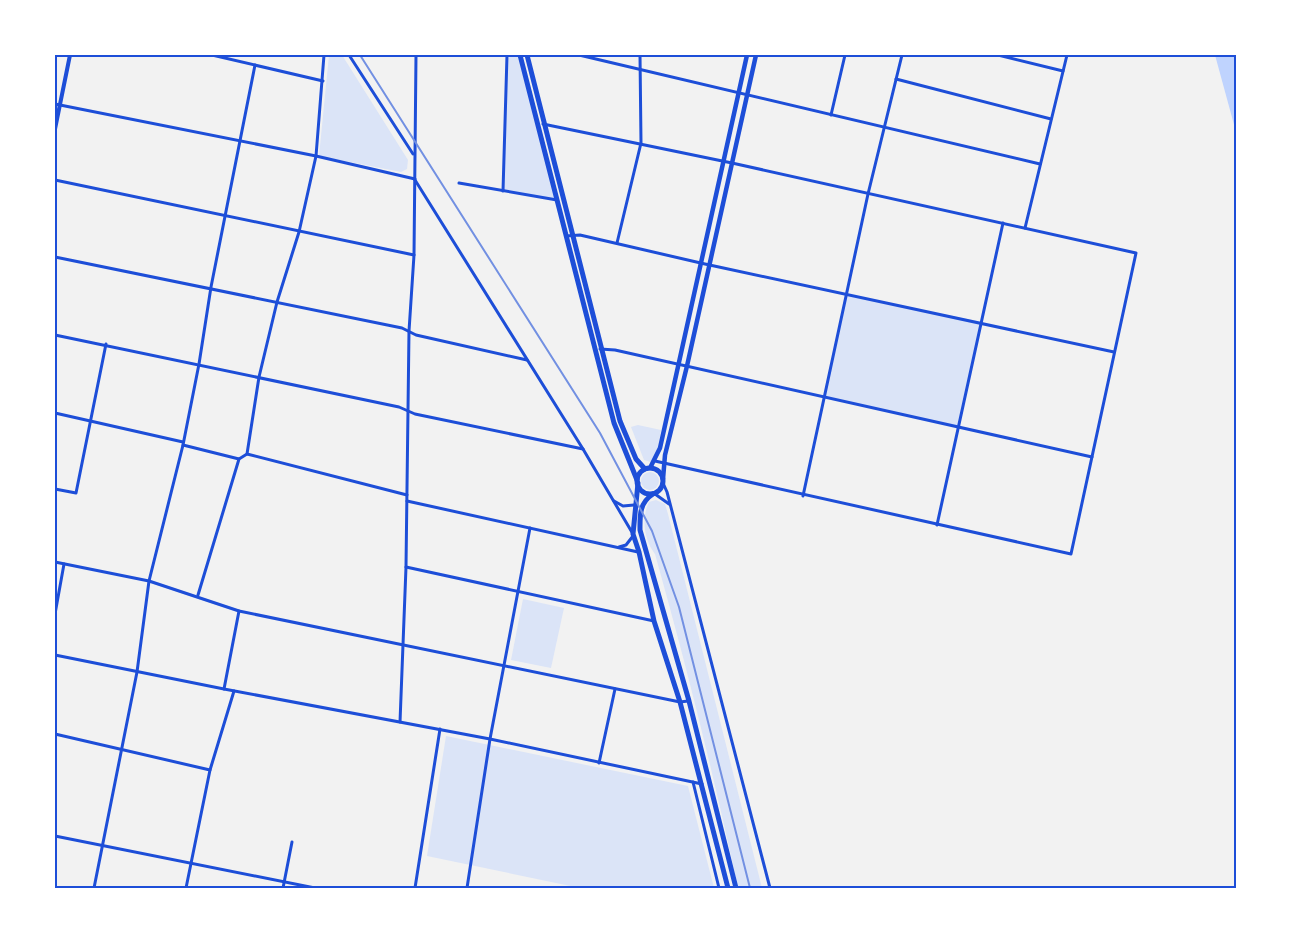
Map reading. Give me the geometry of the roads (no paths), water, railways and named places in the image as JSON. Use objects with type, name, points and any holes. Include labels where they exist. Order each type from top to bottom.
[{"type":"main road","points":[[527,55],[595,351],[614,423],[638,482],[644,492],[654,494]]},
{"type":"main road","points":[[728,888],[680,702],[654,621],[639,552],[633,534],[634,505],[639,474],[655,461],[679,364],[747,55]]},
{"type":"main road","points":[[736,888],[689,701],[640,530],[643,502],[659,491],[663,481],[663,463],[687,366],[756,55]]},
{"type":"main road","points":[[520,56],[557,200],[602,349],[620,421],[636,459],[647,469],[658,471],[663,481]]},
{"type":"street","points":[[55,129],[57,104],[70,55]]},
{"type":"street","points":[[213,55],[323,81]]},
{"type":"street","points":[[247,454],[260,377],[277,302],[299,232],[316,156],[324,55]]},
{"type":"street","points":[[349,55],[413,154]]},
{"type":"street","points":[[400,722],[406,567],[409,331],[414,255],[415,179],[413,154],[416,55]]},
{"type":"street","points":[[503,192],[507,57],[513,55]]},
{"type":"street","points":[[579,55],[1040,164]]},
{"type":"street","points":[[617,243],[640,143],[640,55]]},
{"type":"street","points":[[831,115],[845,55]]},
{"type":"street","points":[[803,496],[883,127],[902,55]]},
{"type":"street","points":[[998,55],[1063,71]]},
{"type":"street","points":[[1025,228],[1067,55]]},
{"type":"street","points":[[94,888],[136,672],[150,581],[183,443],[199,364],[211,287],[255,65]]},
{"type":"street","points":[[896,79],[1052,119]]},
{"type":"street","points":[[57,104],[316,156],[415,179],[583,449],[633,534],[626,544],[619,547]]},
{"type":"street","points":[[538,125],[544,124],[640,143],[1136,253],[1071,554],[803,496],[655,461]]},
{"type":"street","points":[[55,180],[414,255]]},
{"type":"street","points":[[459,183],[557,200]]},
{"type":"street","points":[[937,525],[1003,223]]},
{"type":"street","points":[[569,235],[617,243],[701,264],[982,322],[1114,352]]},
{"type":"street","points":[[55,257],[211,287],[409,331],[527,360]]},
{"type":"street","points":[[55,335],[260,377],[407,410],[415,414],[583,449]]},
{"type":"street","points":[[55,488],[76,493],[106,344]]},
{"type":"street","points":[[595,351],[602,349],[679,364],[1092,457]]},
{"type":"street","points":[[55,414],[183,443],[239,459]]},
{"type":"street","points":[[198,596],[239,459],[247,454],[407,495]]},
{"type":"street","points":[[663,481],[770,888]]},
{"type":"street","points":[[654,494],[670,505]]},
{"type":"street","points":[[611,499],[623,506],[634,505]]},
{"type":"street","points":[[407,501],[639,552]]},
{"type":"street","points":[[467,888],[490,739],[530,528]]},
{"type":"street","points":[[55,562],[150,581],[240,611],[615,689],[680,702],[689,701]]},
{"type":"street","points":[[55,614],[64,564]]},
{"type":"street","points":[[406,567],[518,593],[654,621]]},
{"type":"street","points":[[224,690],[240,611]]},
{"type":"street","points":[[55,655],[224,690],[440,729],[702,784]]},
{"type":"street","points":[[599,763],[615,689]]},
{"type":"street","points":[[186,888],[210,770],[234,691]]},
{"type":"street","points":[[415,888],[440,729]]},
{"type":"street","points":[[55,734],[210,770]]},
{"type":"street","points":[[692,782],[718,888]]},
{"type":"street","points":[[55,836],[315,888]]},
{"type":"street","points":[[283,888],[292,842]]},
{"type":"water","points":[[1215,55],[1236,55],[1236,132]]},
{"type":"railway","points":[[360,55],[600,433],[652,531],[679,607],[750,888]]}]
